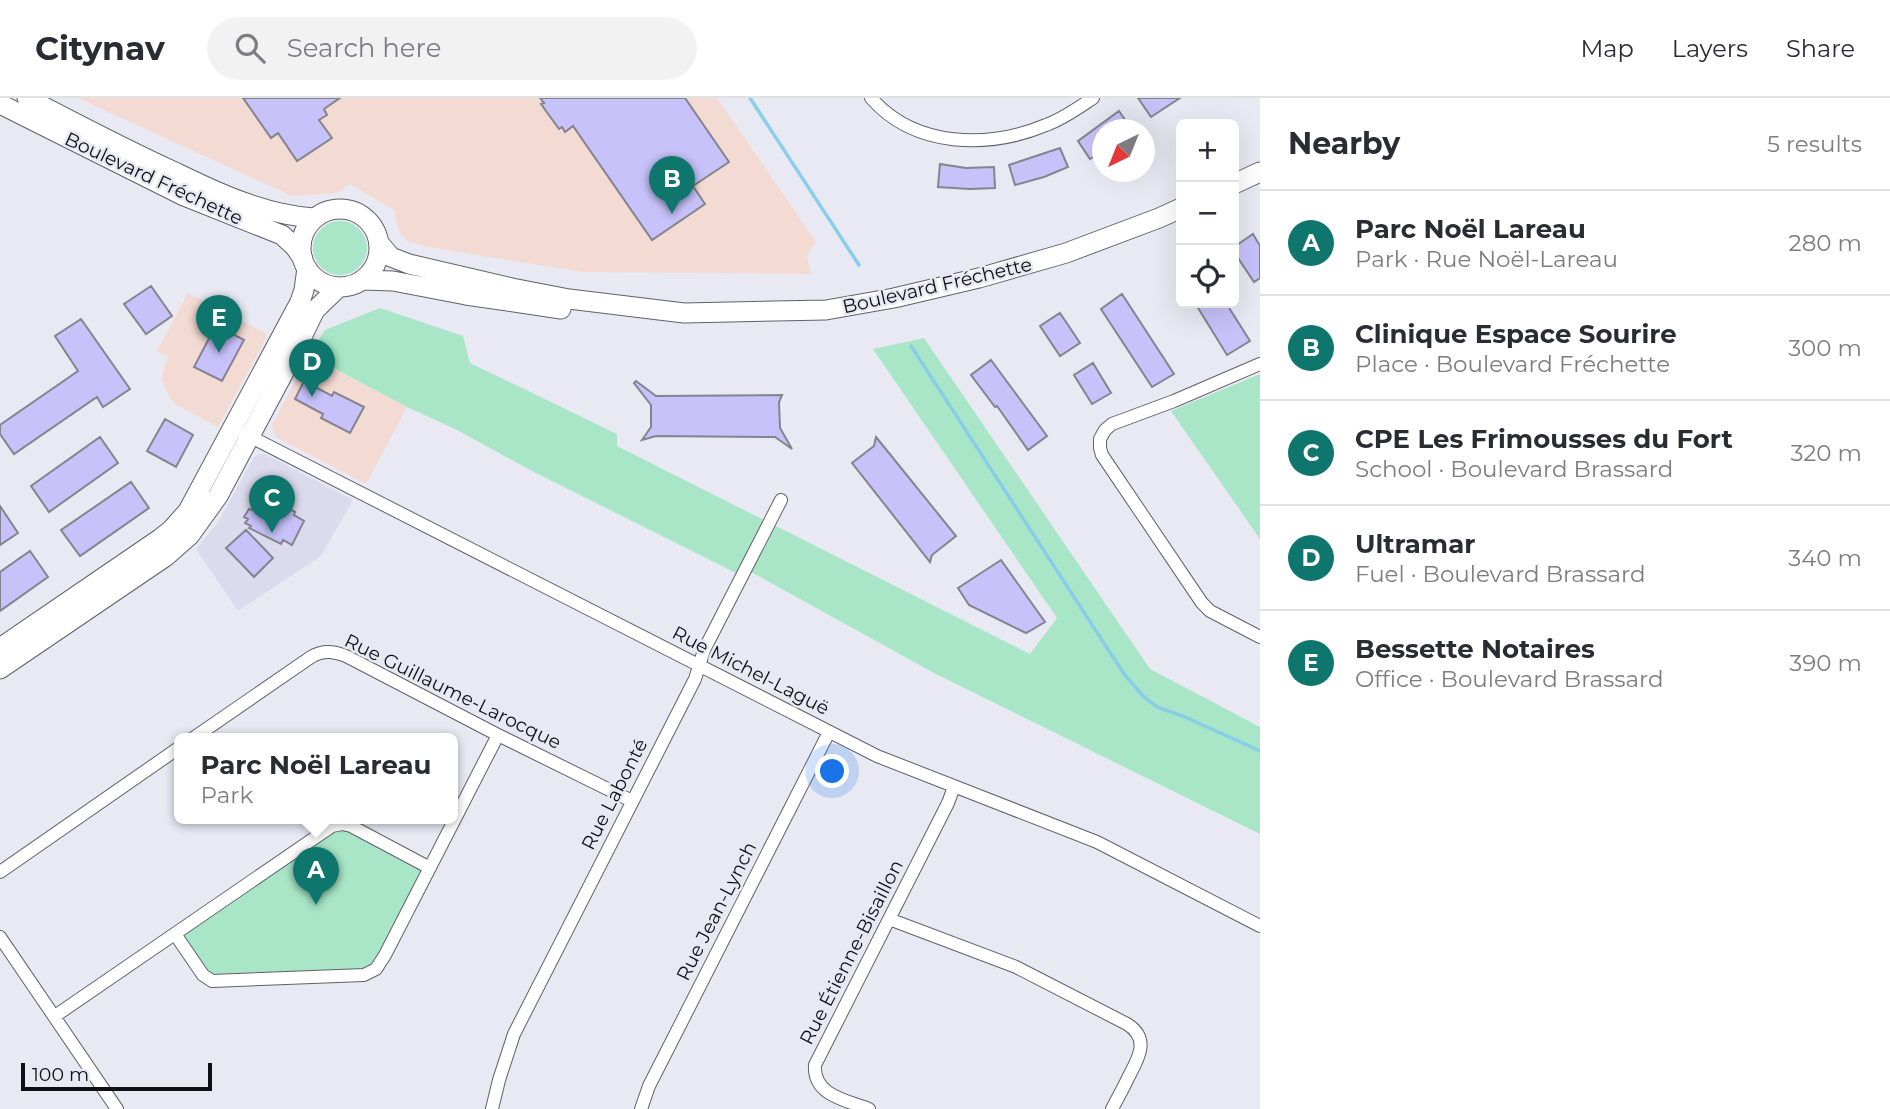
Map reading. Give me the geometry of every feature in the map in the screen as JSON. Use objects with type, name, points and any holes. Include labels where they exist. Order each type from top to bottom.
[{"type":"main road","name":"Boulevard Fréchette","points":[[27,98],[206,187],[275,212],[314,218]]},
{"type":"main road","name":"Boulevard Fréchette","points":[[0,104],[184,196],[282,235],[295,247],[305,263]]},
{"type":"main road","points":[[1238,182],[1259,172]]},
{"type":"main road","points":[[0,669],[182,544],[210,508],[300,302],[304,290],[305,263],[301,251],[302,237],[309,225],[314,218],[333,209],[360,214],[372,225],[379,243],[376,262],[372,270],[355,284],[339,287],[327,285],[319,280],[305,263]]},
{"type":"main road","name":"Boulevard Fréchette","points":[[362,280],[393,281],[532,306],[610,314],[665,316],[684,313],[826,310],[894,298],[1066,253],[1176,210]]},
{"type":"main road","name":"Boulevard Fréchette","points":[[379,243],[386,253],[396,260],[462,276],[569,299],[684,313]]},
{"type":"main road","points":[[0,648],[171,530],[242,432],[315,310],[339,287]]},
{"type":"street","points":[[871,98],[887,114],[909,127],[943,139],[971,141],[1013,136],[1038,128],[1067,115],[1093,98]]},
{"type":"street","points":[[1260,364],[1174,401],[1117,421],[1105,430],[1099,443],[1102,455],[1202,603],[1210,611],[1260,637]]},
{"type":"street","name":"Rue Michel-Laguë","points":[[242,432],[877,756],[1097,842],[1260,926]]},
{"type":"street","name":"Rue Labonté","points":[[492,1109],[514,1034],[696,678],[704,650],[781,500]]},
{"type":"street","name":"Rue Guillaume-Larocque","points":[[201,733],[311,657],[329,652],[346,656],[632,802]]},
{"type":"street","name":"Rue Jean-Lynch","points":[[640,1109],[649,1086],[829,732]]},
{"type":"street","points":[[458,813],[498,735]]},
{"type":"street","points":[[0,872],[174,751]]},
{"type":"street","name":"Rue Étienne-Bisaillon","points":[[869,1109],[828,1093],[819,1084],[815,1069],[817,1061],[954,787]]},
{"type":"street","points":[[55,1016],[335,825],[347,824],[430,868]]},
{"type":"street","points":[[175,934],[203,975],[212,981],[367,974],[376,969],[385,955],[452,824]]},
{"type":"street","points":[[889,919],[1016,967],[1135,1030],[1140,1038],[1140,1053],[1112,1109]]},
{"type":"street","points":[[0,937],[117,1109]]},
{"type":"shaded area","points":[[78,98],[717,98],[816,242],[807,256],[811,274],[582,272],[428,247],[407,241],[399,232],[394,210],[350,184],[337,193],[292,196]]},
{"type":"shaded area","points":[[188,293],[265,333],[266,338],[218,427],[175,404],[162,380],[168,356],[157,351]]},
{"type":"shaded area","points":[[309,356],[407,407],[366,484],[276,437],[272,425]]},
{"type":"shaded area","points":[[265,454],[353,500],[321,556],[238,611],[196,549],[218,522],[254,457]]},
{"type":"green space","points":[[340,221],[359,229],[367,248],[359,267],[340,275],[321,267],[313,248],[321,229]]},
{"type":"green space","points":[[380,308],[463,336],[470,363],[617,434],[617,446],[1030,654],[1057,618],[873,349],[924,338],[1150,669],[1260,727],[1260,834],[934,673],[753,573],[736,573],[309,355],[325,330]]},
{"type":"green space","points":[[1260,374],[1260,539],[1171,411]]},
{"type":"green space","points":[[348,825],[430,872],[372,978],[210,977],[174,937],[316,833]]},
{"type":"building","points":[[243,98],[340,98],[324,109],[327,115],[319,120],[332,138],[297,161],[278,133],[271,138]]},
{"type":"building","points":[[540,98],[685,98],[729,162],[693,186],[705,204],[652,240],[573,126],[565,132],[562,127],[559,129],[541,104],[544,103]]},
{"type":"building","points":[[1138,98],[1180,98],[1151,117]]},
{"type":"building","points":[[1119,111],[1124,119],[1108,119]]},
{"type":"building","points":[[1092,131],[1092,158],[1090,159],[1078,141]]},
{"type":"building","points":[[1060,148],[1068,167],[1015,185],[1009,165]]},
{"type":"building","points":[[940,164],[966,168],[994,167],[995,188],[938,187]]},
{"type":"building","points":[[1253,234],[1260,246],[1260,278],[1254,282],[1239,260],[1239,244]]},
{"type":"building","points":[[151,286],[172,316],[146,334],[124,304]]},
{"type":"building","points":[[1122,294],[1174,374],[1152,387],[1101,309]]},
{"type":"building","points":[[1198,308],[1229,308],[1250,341],[1227,355]]},
{"type":"building","points":[[1060,313],[1080,343],[1060,356],[1040,326]]},
{"type":"building","points":[[81,319],[130,389],[103,407],[97,397],[14,454],[0,434],[0,425],[78,371],[55,336]]},
{"type":"building","points":[[216,325],[244,340],[222,381],[194,367]]},
{"type":"building","points":[[991,360],[1047,436],[1028,450],[971,375]]},
{"type":"building","points":[[1093,363],[1111,393],[1092,404],[1074,375]]},
{"type":"building","points":[[304,381],[332,396],[334,392],[364,407],[350,433],[321,418],[323,414],[295,399]]},
{"type":"building","points":[[636,381],[656,396],[782,395],[779,402],[780,428],[792,449],[775,437],[656,436],[642,440],[651,427],[651,405],[634,383]]},
{"type":"building","points":[[165,419],[193,435],[176,467],[147,451]]},
{"type":"building","points":[[100,437],[118,463],[49,512],[31,486]]},
{"type":"building","points":[[876,437],[956,536],[932,555],[930,562],[852,463],[874,446]]},
{"type":"building","points":[[131,482],[149,508],[80,556],[61,530]]},
{"type":"building","points":[[260,498],[269,503],[271,499],[295,512],[294,515],[304,521],[292,545],[283,540],[281,544],[249,528],[251,526],[245,523],[248,519],[244,517]]},
{"type":"building","points":[[0,506],[18,533],[0,545]]},
{"type":"building","points":[[246,530],[273,558],[254,577],[226,548]]},
{"type":"building","points":[[30,551],[48,577],[0,611],[0,572]]},
{"type":"building","points":[[1001,560],[1045,622],[1026,633],[969,605],[958,588]]},
{"type":"waterway","points":[[750,98],[859,265]]},
{"type":"waterway","points":[[911,346],[1124,674],[1143,696],[1157,707],[1260,751]]},
{"type":"place","name":"Clinique Espace Sourire","points":[[672,214]]},
{"type":"place","name":"Bessette Notaires","points":[[219,353]]},
{"type":"place","name":"Ultramar","points":[[312,397]]},
{"type":"place","name":"CPE Les Frimousses du Fort","points":[[272,533]]},
{"type":"place","name":"Parc Noël Lareau","points":[[316,905]]}]
